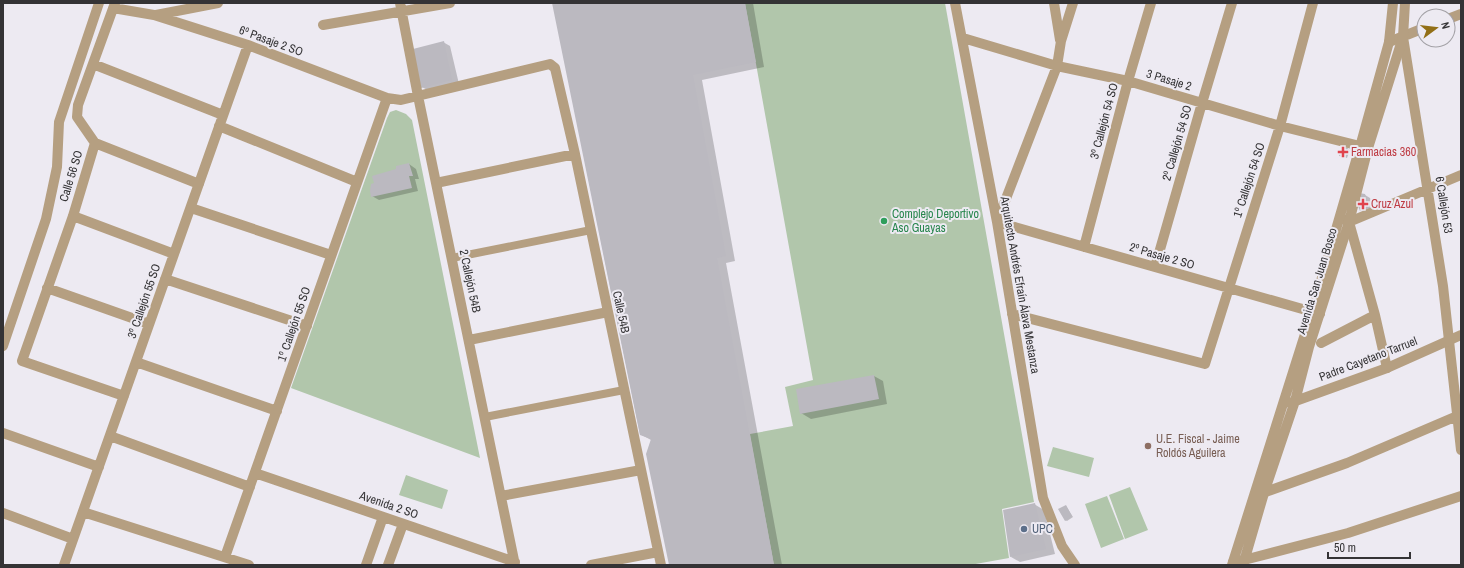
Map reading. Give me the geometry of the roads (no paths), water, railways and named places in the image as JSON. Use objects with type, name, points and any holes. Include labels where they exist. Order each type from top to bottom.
[{"type":"street","points":[[3,346],[46,219],[57,167],[59,122],[99,3]]},
{"type":"street","points":[[154,15],[218,3]]},
{"type":"street","points":[[323,25],[401,7],[450,3]]},
{"type":"street","name":"Arquitecto Andrés Efraín Álava Mestanza","points":[[955,3],[997,222],[1043,498],[1062,546],[1075,565]]},
{"type":"street","points":[[1054,3],[1061,41]]},
{"type":"street","points":[[997,222],[1057,66],[1061,41],[1073,3]]},
{"type":"street","name":"3º Callejón 54 SO","points":[[1084,247],[1128,81],[1151,3]]},
{"type":"street","name":"2º Callejón 54 SO","points":[[1155,267],[1232,3]]},
{"type":"street","name":"1º Callejón 54 SO","points":[[1012,314],[1205,364],[1280,126],[1313,3]]},
{"type":"street","name":"Avenida San Juan Bosco","points":[[1232,564],[1283,405],[1349,222],[1364,147],[1389,42],[1393,3]]},
{"type":"street","name":"Avenida San Juan Bosco","points":[[1244,563],[1264,493],[1295,401],[1339,217],[1403,37],[1406,3]]},
{"type":"street","name":"6º Pasaje 2 SO","points":[[114,5],[154,15],[248,45],[387,98],[401,100],[550,64],[553,66]]},
{"type":"street","name":"Calle 56 SO","points":[[114,5],[78,105],[77,117],[95,143],[73,216],[22,361],[124,396]]},
{"type":"street","name":"2 Callejón 54B","points":[[401,7],[468,340],[515,563]]},
{"type":"street","points":[[1389,42],[1416,31]]},
{"type":"street","name":"6 Callejón 53","points":[[1403,37],[1443,286],[1461,450]]},
{"type":"street","name":"3 Pasaje 2","points":[[962,38],[1057,66],[1128,81],[1280,126],[1364,147]]},
{"type":"street","name":"3º Callejón 55 SO","points":[[64,565],[248,45]]},
{"type":"street","points":[[93,64],[223,115]]},
{"type":"street","name":"Calle 54B","points":[[553,66],[555,68],[575,154],[661,565]]},
{"type":"street","name":"1º Callejón 55 SO","points":[[225,557],[387,98]]},
{"type":"street","points":[[219,126],[357,182]]},
{"type":"street","points":[[95,143],[199,184]]},
{"type":"street","points":[[436,183],[575,154]]},
{"type":"street","points":[[1349,222],[1461,175]]},
{"type":"street","points":[[191,208],[331,255]]},
{"type":"street","points":[[73,216],[174,254]]},
{"type":"street","points":[[1339,217],[1349,222],[1375,315],[1387,368]]},
{"type":"street","name":"2º Pasaje 2 SO","points":[[997,222],[1316,313]]},
{"type":"street","points":[[452,258],[591,230]]},
{"type":"street","points":[[165,279],[307,326]]},
{"type":"street","points":[[47,288],[149,324]]},
{"type":"street","points":[[468,340],[608,312]]},
{"type":"street","points":[[1321,343],[1375,315]]},
{"type":"street","name":"Padre Cayetano Tarruel","points":[[1283,405],[1387,368],[1461,335]]},
{"type":"street","points":[[136,362],[277,411]]},
{"type":"street","points":[[485,418],[624,390]]},
{"type":"street","points":[[1253,496],[1346,463],[1457,416]]},
{"type":"street","points":[[3,433],[99,467]]},
{"type":"street","points":[[110,436],[250,487]]},
{"type":"street","points":[[501,496],[641,470]]},
{"type":"street","name":"Avenida 2 SO","points":[[255,473],[515,563]]},
{"type":"street","points":[[1232,564],[1244,563],[1348,533],[1461,496]]},
{"type":"street","points":[[83,512],[248,565]]},
{"type":"street","points":[[3,513],[73,539]]},
{"type":"street","points":[[366,565],[383,517]]},
{"type":"street","points":[[388,565],[403,524]]},
{"type":"street","points":[[591,565],[658,552]]},
{"type":"place","name":"Farmacias 360","points":[[1343,152]]},
{"type":"place","name":"Cruz Azul","points":[[1363,204]]},
{"type":"place","name":"Complejo Deportivo Aso Guayas","points":[[884,221]]},
{"type":"place","name":"U.E. Fiscal - Jaime Roldós Aguilera","points":[[1148,446]]},
{"type":"place","name":"UPC","points":[[1024,529]]}]
